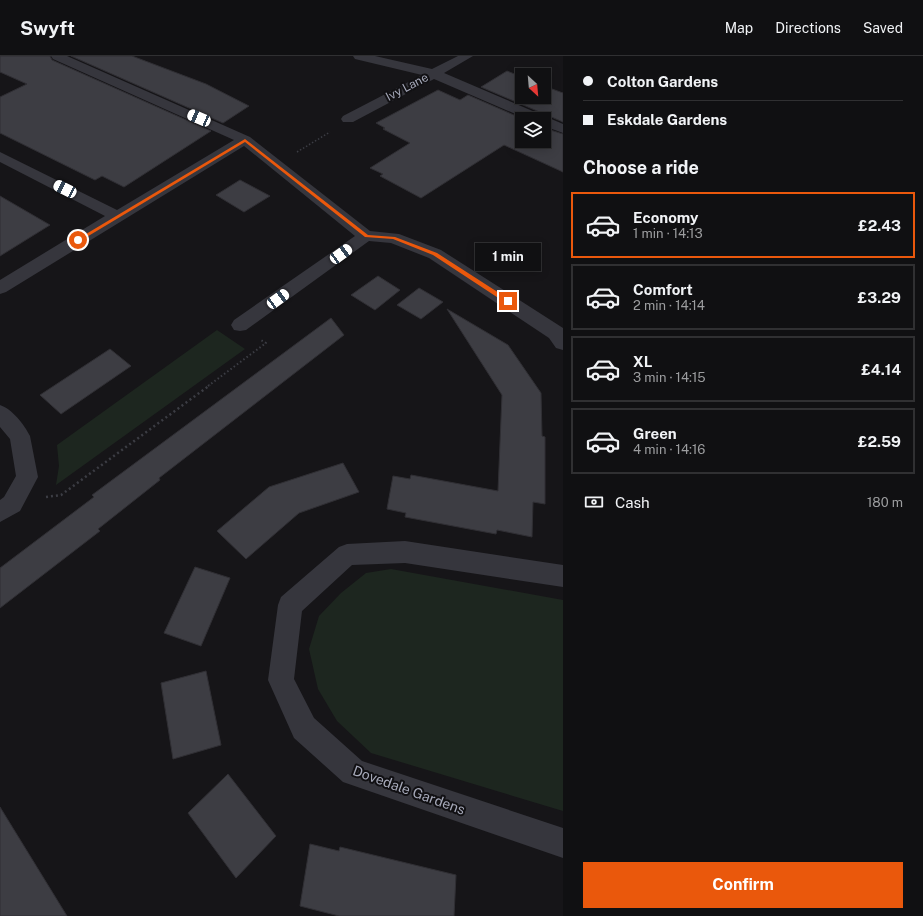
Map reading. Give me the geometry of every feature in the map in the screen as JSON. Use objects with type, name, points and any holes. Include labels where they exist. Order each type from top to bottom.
[{"type":"street","points":[[57,56],[199,118],[245,140],[366,236],[393,238],[435,254],[556,333],[563,343]]},
{"type":"street","points":[[359,56],[432,73],[523,112]]},
{"type":"street","name":"Ivy Lane","points":[[348,119],[432,73],[467,56]]},
{"type":"street","points":[[551,124],[563,129]]},
{"type":"street","points":[[0,288],[245,140]]},
{"type":"street","points":[[0,156],[117,216]]},
{"type":"street","points":[[240,325],[366,236]]},
{"type":"street","points":[[0,413],[20,436],[28,477],[6,508]]},
{"type":"street","name":"Dovedale Gardens","points":[[563,576],[405,552],[346,555],[290,605],[281,680],[304,728],[353,772],[563,843]]},
{"type":"path","points":[[276,164],[345,124],[348,119]]},
{"type":"path","points":[[6,508],[61,494],[266,343],[240,325]]},
{"type":"shaded area","points":[[217,330],[245,349],[56,485],[59,466],[57,445]]},
{"type":"shaded area","points":[[391,569],[563,600],[563,811],[371,753],[337,721],[318,689],[309,649],[319,616],[341,593],[366,573]]},
{"type":"building","points":[[0,56],[50,56],[52,60],[211,131],[124,187],[102,176],[95,180],[0,133],[0,97],[27,84],[0,72]]},
{"type":"building","points":[[71,56],[132,56],[206,84],[249,106],[223,123]]},
{"type":"building","points":[[507,71],[515,74],[515,102],[481,87]]},
{"type":"building","points":[[551,89],[563,93],[563,122],[551,117],[551,112],[540,112],[521,104],[551,104]]},
{"type":"building","points":[[438,90],[460,100],[468,95],[515,116],[515,148],[551,148],[551,130],[563,134],[563,172],[504,145],[421,198],[380,176],[383,174],[370,168],[410,143],[383,129],[385,128],[376,123]]},
{"type":"building","points":[[240,180],[270,196],[244,212],[216,195]]},
{"type":"building","points":[[0,196],[50,225],[0,256]]},
{"type":"building","points":[[378,276],[400,290],[375,310],[351,295]]},
{"type":"building","points":[[419,288],[443,302],[421,319],[397,305]]},
{"type":"building","points":[[447,309],[508,345],[541,393],[542,436],[545,437],[545,504],[533,502],[532,537],[497,530],[496,534],[405,517],[406,513],[387,509],[393,476],[410,479],[411,475],[498,491],[502,395]]},
{"type":"building","points":[[331,318],[344,335],[159,478],[160,480],[98,529],[100,531],[0,608],[0,568],[94,497],[92,495]]},
{"type":"building","points":[[110,349],[131,366],[61,414],[40,395]]},
{"type":"building","points":[[343,463],[359,492],[299,513],[246,559],[217,531],[269,487]]},
{"type":"building","points":[[195,567],[230,578],[201,646],[164,633]]},
{"type":"building","points":[[206,671],[221,745],[173,759],[161,683]]},
{"type":"building","points":[[228,774],[276,836],[236,878],[188,813]]},
{"type":"building","points":[[0,807],[67,916],[0,916]]},
{"type":"building","points":[[310,844],[339,851],[340,847],[456,875],[454,916],[339,916],[300,906]]},
{"type":"route","points":[[78,240],[245,140],[366,236],[393,238],[435,254],[508,301]]}]
